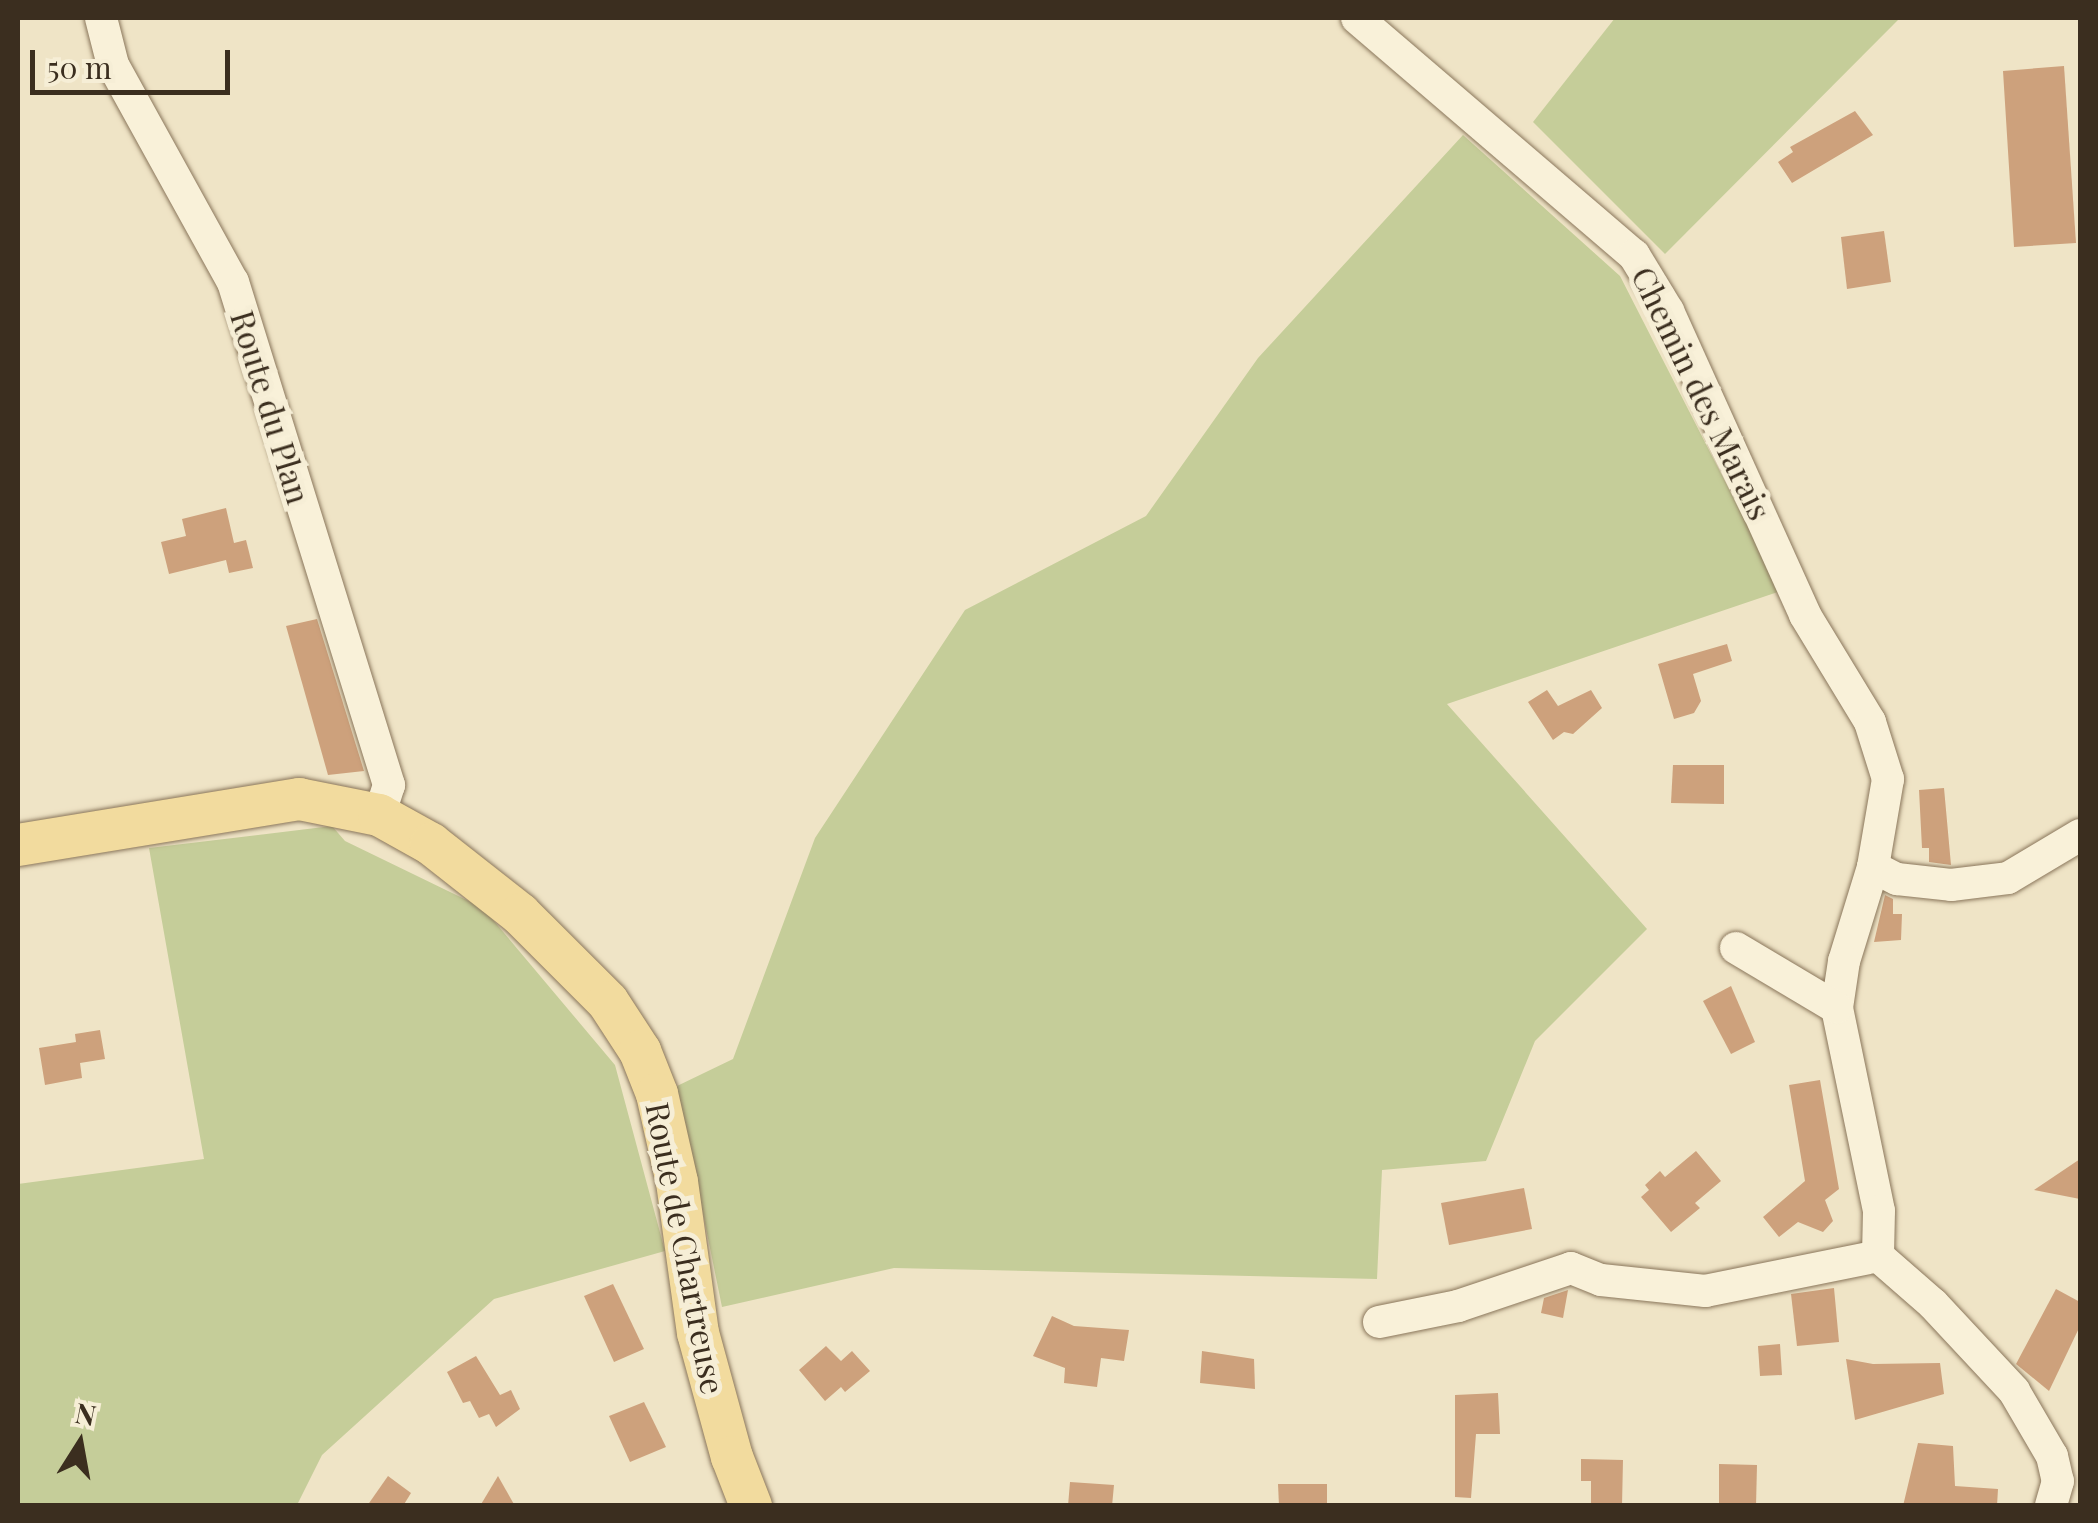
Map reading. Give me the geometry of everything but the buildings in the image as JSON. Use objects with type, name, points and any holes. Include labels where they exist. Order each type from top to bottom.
[{"type":"main road","name":"Route de Chartreuse","points":[[18,844],[212,809],[299,799],[378,815],[430,844],[520,914],[608,1002],[640,1051],[669,1137],[704,1359],[751,1506]]},
{"type":"street","name":"Route du Plan","points":[[102,18],[113,65],[233,282],[389,785],[378,815]]},
{"type":"street","name":"Chemin des Marais","points":[[1357,18],[1634,255],[1659,297],[1759,504],[1805,615],[1870,722],[1888,780],[1873,867],[1844,961],[1837,1008]]},
{"type":"street","points":[[1873,867],[1897,880],[1951,885],[2008,878],[2080,835]]},
{"type":"street","points":[[1736,948],[1837,1008],[1879,1212],[1878,1256]]},
{"type":"street","points":[[1379,1322],[1458,1306],[1571,1268],[1602,1280],[1704,1290],[1878,1256]]},
{"type":"street","points":[[1878,1256],[1933,1304],[2014,1391],[2066,1457],[2051,1506]]},
{"type":"green space","points":[[1615,18],[1900,18],[1665,254],[1533,122]]},
{"type":"green space","points":[[1463,135],[1620,276],[1781,591],[1447,704],[1647,929],[1535,1041],[1486,1161],[1382,1170],[1377,1279],[894,1268],[722,1307],[677,1086],[733,1059],[815,838],[965,610],[1146,516],[1258,358]]},
{"type":"green space","points":[[332,826],[345,841],[483,908],[615,1065],[665,1251],[494,1299],[322,1455],[297,1505],[18,1505],[18,1184],[204,1159],[149,848]]}]
